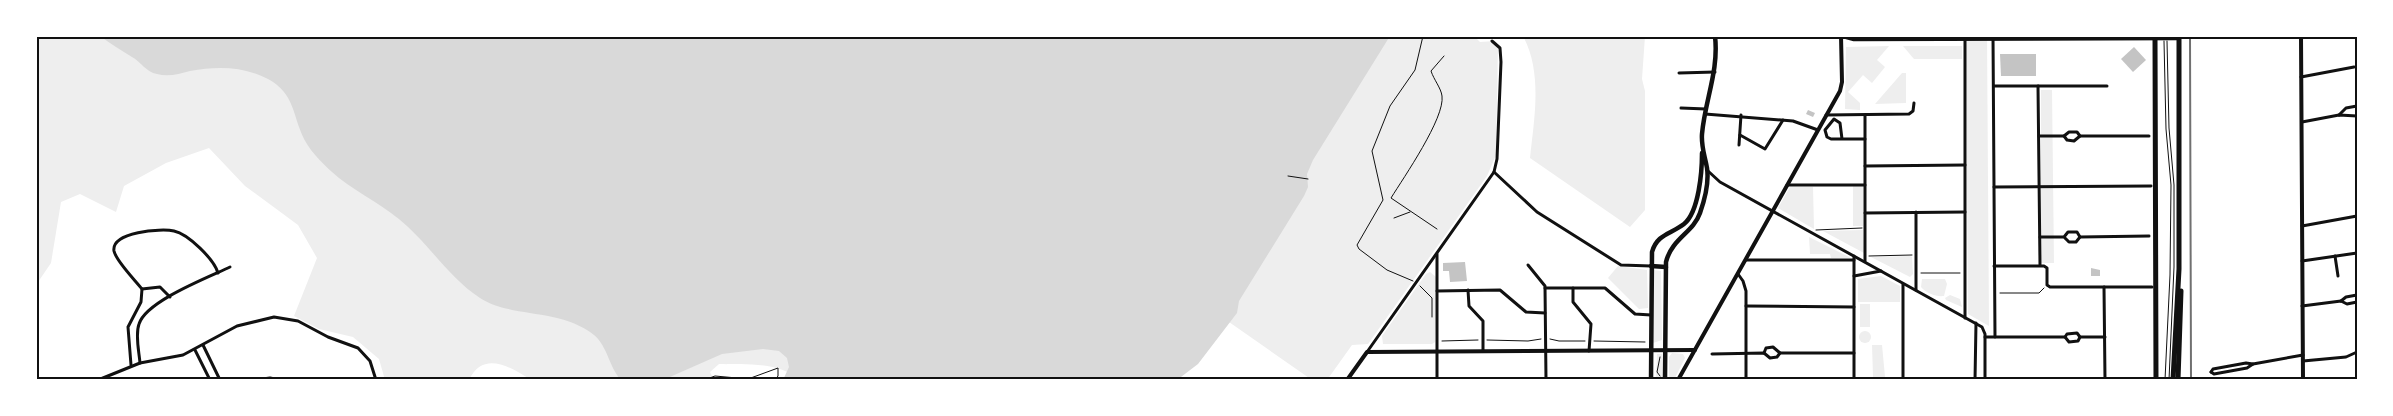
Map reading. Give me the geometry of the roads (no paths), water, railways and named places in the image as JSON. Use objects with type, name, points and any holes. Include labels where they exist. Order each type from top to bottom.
[{"type":"highway","points":[[2155,37],[2156,380]]},
{"type":"highway","points":[[2178,380],[2179,37]]},
{"type":"highway","points":[[2172,380],[2179,268]]},
{"type":"main road","points":[[1651,380],[1652,252],[1663,234],[1681,226],[1691,215],[1699,182],[1705,114],[1715,72],[1715,36]]},
{"type":"main road","points":[[1842,36],[1854,40],[2179,37]]},
{"type":"main road","points":[[1666,380],[1663,350],[1666,267],[1673,245],[1692,225],[1700,212],[1706,189],[1707,170],[1702,149]]},
{"type":"main road","points":[[1651,266],[1666,267]]},
{"type":"street","points":[[1678,380],[1818,130],[1841,85],[1842,36]]},
{"type":"street","points":[[2303,380],[2301,37],[2310,36]]},
{"type":"street","points":[[1965,38],[1965,318]]},
{"type":"street","points":[[1993,38],[1995,337]]},
{"type":"street","points":[[1349,378],[1494,172],[1497,159],[1501,62],[1500,48],[1492,41]]},
{"type":"street","points":[[2301,77],[2354,67]]},
{"type":"street","points":[[1679,73],[1715,72]]},
{"type":"street","points":[[1994,86],[2106,86]]},
{"type":"street","points":[[2038,86],[2040,265]]},
{"type":"street","points":[[1826,115],[1910,114],[1914,110],[1914,103]]},
{"type":"street","points":[[2339,115],[2346,108],[2357,106]]},
{"type":"street","points":[[1681,108],[1707,109]]},
{"type":"street","points":[[1705,114],[1741,115],[1783,120],[1802,123],[1818,130]]},
{"type":"street","points":[[1865,114],[1865,262]]},
{"type":"street","points":[[1739,145],[1741,115]]},
{"type":"street","points":[[1836,115],[1836,120],[1840,123],[1842,139]]},
{"type":"street","points":[[2302,122],[2339,115],[2357,116]]},
{"type":"street","points":[[1740,136],[1767,148],[1783,120]]},
{"type":"street","points":[[1836,120],[1828,125],[1825,134],[1831,139],[1865,139]]},
{"type":"street","points":[[2039,136],[2064,136],[2069,132],[2077,132],[2080,136]]},
{"type":"street","points":[[2064,136],[2067,140],[2074,141],[2080,136],[2149,136]]},
{"type":"street","points":[[1865,166],[1965,165]]},
{"type":"street","points":[[1707,170],[1720,182],[1984,329],[1985,380]]},
{"type":"street","points":[[1494,172],[1537,212],[1619,263],[1627,267],[1651,266]]},
{"type":"street","points":[[1787,186],[1865,185]]},
{"type":"street","points":[[1994,187],[2151,186]]},
{"type":"street","points":[[1916,212],[1916,290]]},
{"type":"street","points":[[1865,213],[1965,212]]},
{"type":"street","points":[[2302,226],[2357,216]]},
{"type":"street","points":[[131,365],[128,327],[141,302],[142,289],[114,253],[116,242],[124,236],[168,230],[180,232],[211,259],[218,273]]},
{"type":"street","points":[[2064,237],[2068,232],[2077,232],[2080,237]]},
{"type":"street","points":[[2080,237],[2149,236]]},
{"type":"street","points":[[2040,237],[2064,237]]},
{"type":"street","points":[[2064,237],[2068,242],[2076,242],[2080,237]]},
{"type":"street","points":[[1437,253],[1437,380]]},
{"type":"street","points":[[2302,261],[2357,253]]},
{"type":"street","points":[[2335,256],[2338,276]]},
{"type":"street","points":[[1746,260],[1854,258]]},
{"type":"street","points":[[1854,258],[1854,380]]},
{"type":"street","points":[[1528,265],[1543,280],[1545,288],[1546,380]]},
{"type":"street","points":[[1994,266],[2040,265],[2047,268],[2047,285],[2050,287],[2152,287]]},
{"type":"street","points":[[140,362],[137,331],[140,320],[148,310],[170,296],[230,267]]},
{"type":"street","points":[[1854,276],[1882,271]]},
{"type":"street","points":[[1738,274],[1746,287],[1746,380]]},
{"type":"street","points":[[1903,283],[1903,380]]},
{"type":"street","points":[[142,289],[160,287],[170,296]]},
{"type":"street","points":[[2104,287],[2105,380]]},
{"type":"street","points":[[1545,288],[1606,288],[1636,314],[1651,315]]},
{"type":"street","points":[[1573,288],[1575,305],[1591,324],[1589,351]]},
{"type":"street","points":[[1437,290],[1500,290],[1526,312],[1545,313]]},
{"type":"street","points":[[1468,290],[1469,306],[1483,321],[1483,351]]},
{"type":"street","points":[[2341,302],[2346,297],[2357,295]]},
{"type":"street","points":[[2302,306],[2357,302]]},
{"type":"street","points":[[1746,306],[1854,307]]},
{"type":"street","points":[[98,380],[140,362],[177,356],[195,350],[223,333],[245,323],[269,318],[286,318],[298,322],[328,337],[358,348],[370,361],[376,380]]},
{"type":"street","points":[[1975,380],[1976,323]]},
{"type":"street","points":[[1985,337],[2065,337],[2067,334],[2077,333],[2080,337],[2105,337]]},
{"type":"street","points":[[203,345],[220,380]]},
{"type":"street","points":[[1764,353],[1766,348],[1773,347],[1780,353],[1854,353]]},
{"type":"street","points":[[195,350],[210,380]]},
{"type":"street","points":[[1367,352],[1695,350]]},
{"type":"street","points":[[2303,361],[2346,357],[2357,352]]},
{"type":"street","points":[[1712,354],[1764,353],[1770,358],[1776,357],[1780,353]]},
{"type":"street","points":[[2253,364],[2247,368],[2213,374],[2211,372],[2213,369],[2238,364],[2253,364],[2303,356]]},
{"type":"street","points":[[255,380],[270,378],[280,380]]},
{"type":"lane","points":[[2165,37],[2166,129],[2171,185],[2166,380]]},
{"type":"lane","points":[[2165,37],[2169,128],[2174,185],[2174,268],[2169,380]]},
{"type":"railway","points":[[2190,36],[2191,380]]}]
